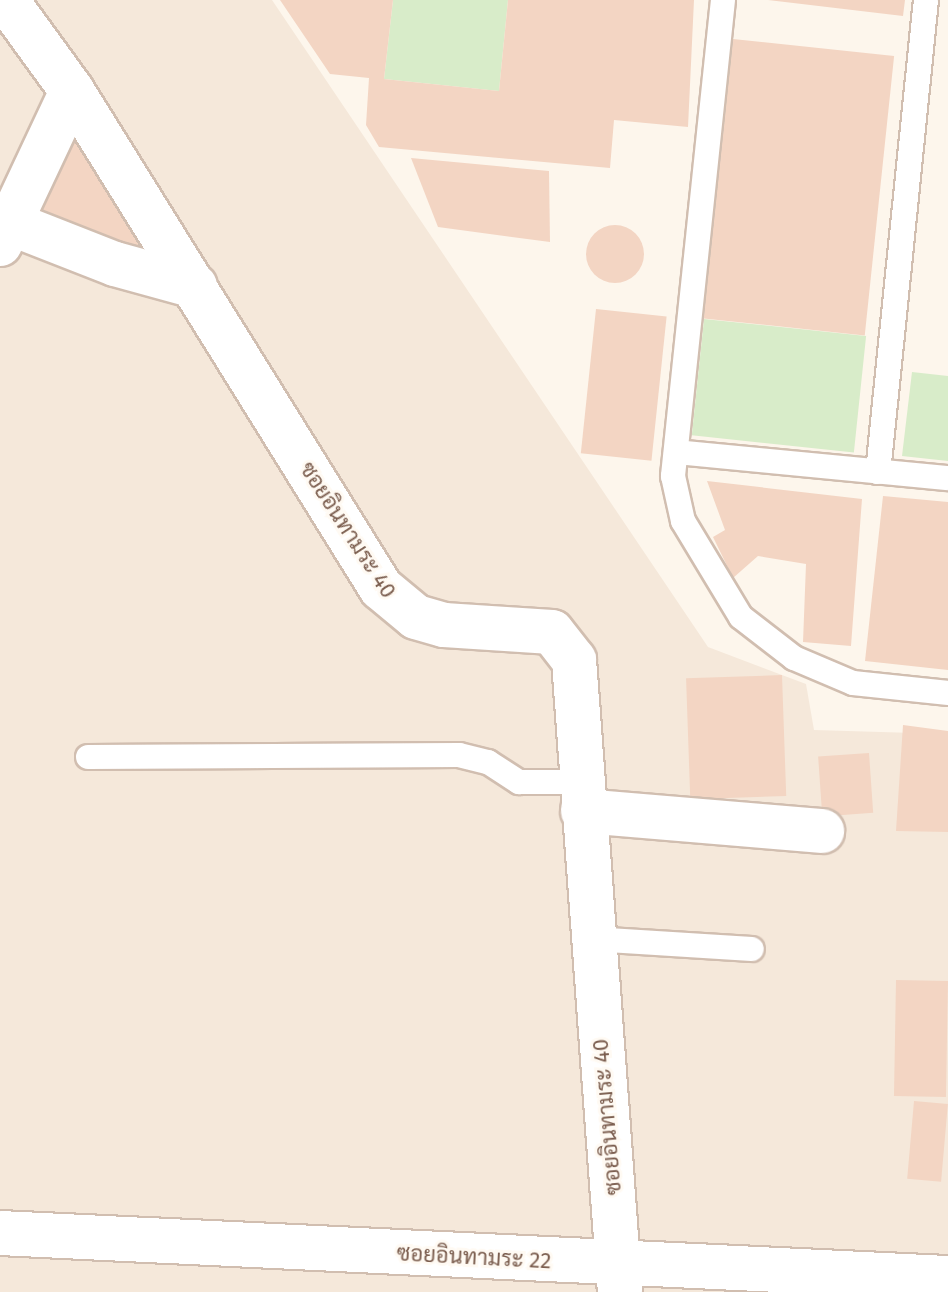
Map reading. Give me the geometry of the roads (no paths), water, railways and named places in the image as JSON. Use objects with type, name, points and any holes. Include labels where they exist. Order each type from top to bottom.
[{"type":"street","name":"ซอยอินทามระ 40","points":[[6,0],[72,91],[381,588],[399,606],[444,625],[533,628],[564,641],[574,660],[611,1283]]},
{"type":"street","points":[[72,91],[3,228],[195,286]]},
{"type":"street","points":[[582,796],[822,831]]},
{"type":"street","name":"ซอยอินทามระ 22","points":[[0,1233],[611,1283],[948,1278]]},
{"type":"lane","points":[[723,0],[673,476],[683,521],[741,617],[794,658],[853,683],[948,693]]},
{"type":"lane","points":[[878,472],[926,0]]},
{"type":"lane","points":[[676,452],[948,478]]},
{"type":"lane","points":[[88,757],[459,755],[488,762],[519,782],[582,796]]},
{"type":"lane","points":[[592,939],[752,949]]}]
